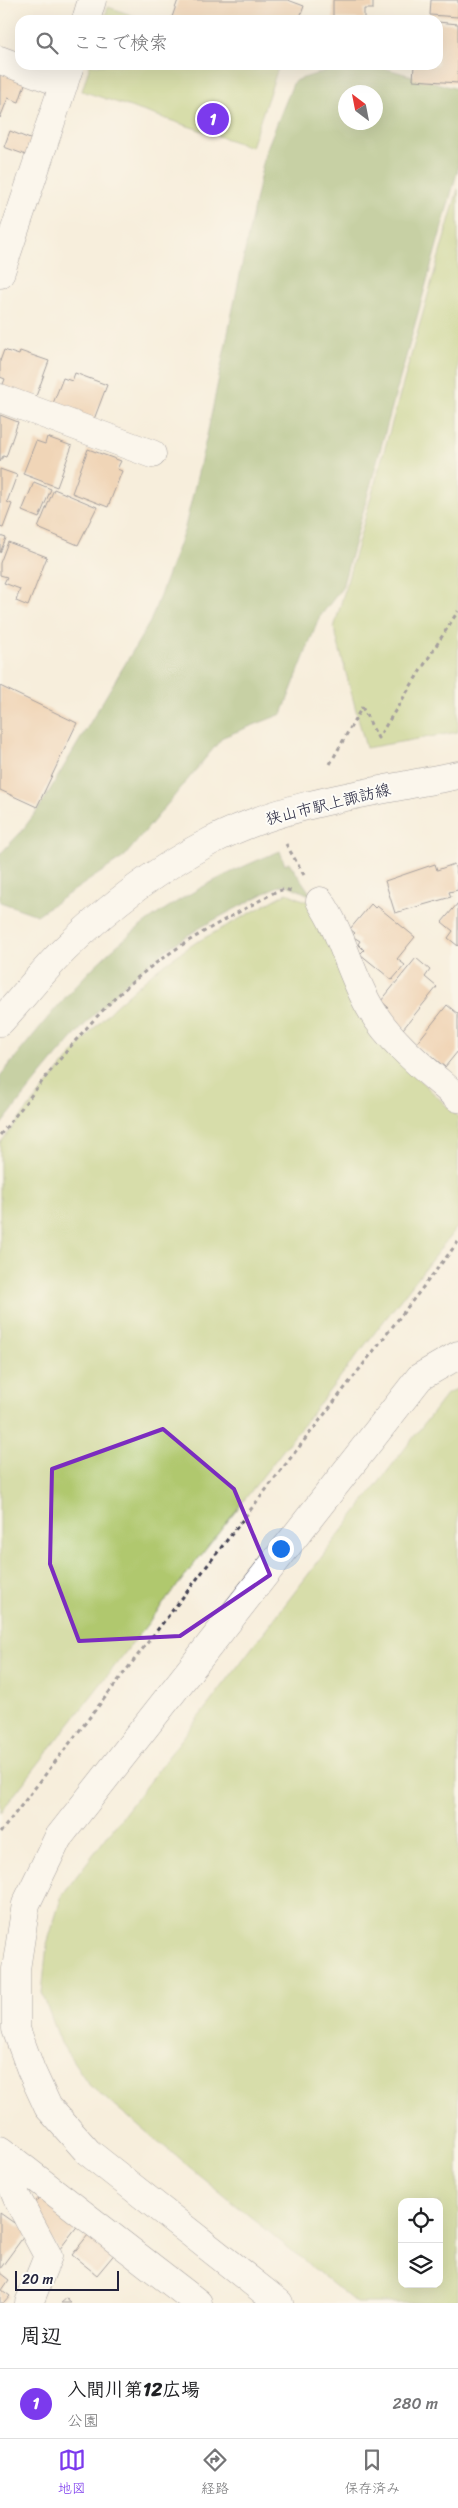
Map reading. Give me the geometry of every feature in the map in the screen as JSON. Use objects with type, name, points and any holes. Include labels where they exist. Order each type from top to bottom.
[{"type":"street","points":[[88,15],[92,0]]},
{"type":"street","points":[[0,60],[15,63]]},
{"type":"street","points":[[0,274],[67,75],[45,70]]},
{"type":"street","points":[[0,398],[152,454]]},
{"type":"street","name":"狭山市駅上諏訪線","points":[[0,1022],[65,950],[117,902],[165,869],[211,841],[264,820],[320,803],[458,774]]},
{"type":"street","points":[[320,901],[329,914],[356,982],[373,1012],[415,1059],[458,1098]]},
{"type":"street","points":[[279,2303],[88,2152],[48,2107],[30,2070],[16,2029],[16,1970],[26,1904],[58,1838],[420,1377],[458,1355]]},
{"type":"street","points":[[0,2150],[198,2303]]},
{"type":"street","points":[[0,2158],[17,2198],[48,2256],[29,2303]]},
{"type":"path","points":[[330,764],[362,707],[378,738],[458,611]]},
{"type":"path","points":[[0,1134],[86,1030],[116,998],[160,960],[275,892],[285,889],[300,896],[320,901]]},
{"type":"path","points":[[0,1833],[458,1242]]},
{"type":"highlighted area","points":[[163,1429],[234,1489],[270,1575],[180,1636],[79,1641],[50,1564],[52,1469]]},
{"type":"green space","points":[[108,7],[131,15],[106,15]]},
{"type":"green space","points":[[88,70],[277,70],[251,147],[82,91]]},
{"type":"green space","points":[[328,70],[391,70],[458,89],[458,169],[342,588],[319,618],[282,714],[223,737],[124,857],[37,915],[0,902],[0,854],[21,832],[41,805],[150,622],[184,531],[207,435],[265,153],[294,81]]},
{"type":"green space","points":[[458,189],[458,732],[366,748],[334,628]]},
{"type":"green space","points":[[280,851],[285,865],[289,862],[312,896],[285,884],[274,888],[214,920],[156,958],[134,976],[93,1016],[54,1059],[0,1126],[0,1076],[61,1003],[110,951],[163,910],[220,878]]},
{"type":"green space","points":[[287,893],[308,902],[388,1049],[458,1117],[458,1226],[0,1813],[0,1143],[88,1035],[113,1008],[157,969],[195,943]]},
{"type":"green space","points":[[458,1388],[458,2303],[356,2303],[89,2085],[61,2043],[42,1993],[47,1944],[62,1895],[446,1395]]},
{"type":"building","points":[[178,0],[288,0],[304,6],[301,15],[173,15]]},
{"type":"building","points":[[333,0],[373,0],[373,9],[364,9],[364,15],[333,15]]},
{"type":"building","points":[[431,0],[458,0],[458,17],[430,15]]},
{"type":"building","points":[[443,22],[458,24],[458,83],[413,80],[414,70],[443,70]]},
{"type":"building","points":[[0,74],[27,78],[19,102],[8,98],[0,118]]},
{"type":"building","points":[[10,131],[35,141],[29,156],[4,147]]},
{"type":"building","points":[[4,350],[19,355],[20,351],[49,361],[35,399],[2,387],[5,379],[0,377],[0,361]]},
{"type":"building","points":[[75,373],[107,385],[93,422],[52,406],[63,378],[72,381]]},
{"type":"building","points":[[0,415],[18,422],[6,457],[3,456],[0,462]]},
{"type":"building","points":[[47,437],[72,446],[57,487],[23,474],[36,441],[45,444]]},
{"type":"building","points":[[88,449],[121,461],[117,469],[122,471],[108,507],[72,493]]},
{"type":"building","points":[[0,469],[17,475],[7,502],[12,504],[3,528],[0,527]]},
{"type":"building","points":[[34,482],[51,489],[39,518],[22,511]]},
{"type":"building","points":[[54,489],[97,507],[78,545],[38,528]]},
{"type":"building","points":[[0,536],[6,538],[0,553]]},
{"type":"building","points":[[8,542],[47,557],[28,606],[16,601],[20,589],[4,583],[7,577],[0,575],[0,563]]},
{"type":"building","points":[[0,686],[77,723],[37,807],[0,790]]},
{"type":"building","points":[[435,864],[437,870],[454,864],[458,877],[458,890],[449,892],[451,897],[395,913],[385,881]]},
{"type":"building","points":[[458,903],[458,946],[448,938],[453,931],[442,922]]},
{"type":"building","points":[[371,904],[375,908],[377,906],[415,937],[397,959],[405,965],[392,980],[360,954],[364,950],[358,944],[360,941],[352,936],[355,933],[350,929]]},
{"type":"building","points":[[416,958],[430,970],[425,977],[437,987],[403,1029],[383,1013],[388,1007],[381,1001]]},
{"type":"building","points":[[447,1005],[458,1014],[458,1051],[445,1067],[416,1044]]},
{"type":"building","points":[[41,2195],[79,2224],[59,2250],[30,2209]]},
{"type":"building","points":[[0,2213],[27,2232],[0,2269]]},
{"type":"building","points":[[92,2230],[117,2251],[97,2275],[72,2255]]},
{"type":"building","points":[[0,2273],[9,2280],[2,2290],[10,2296],[4,2303],[0,2303]]},
{"type":"building","points":[[67,2298],[71,2303],[61,2303]]},
{"type":"place","name":"入間川第12広場","points":[[213,119]]}]
